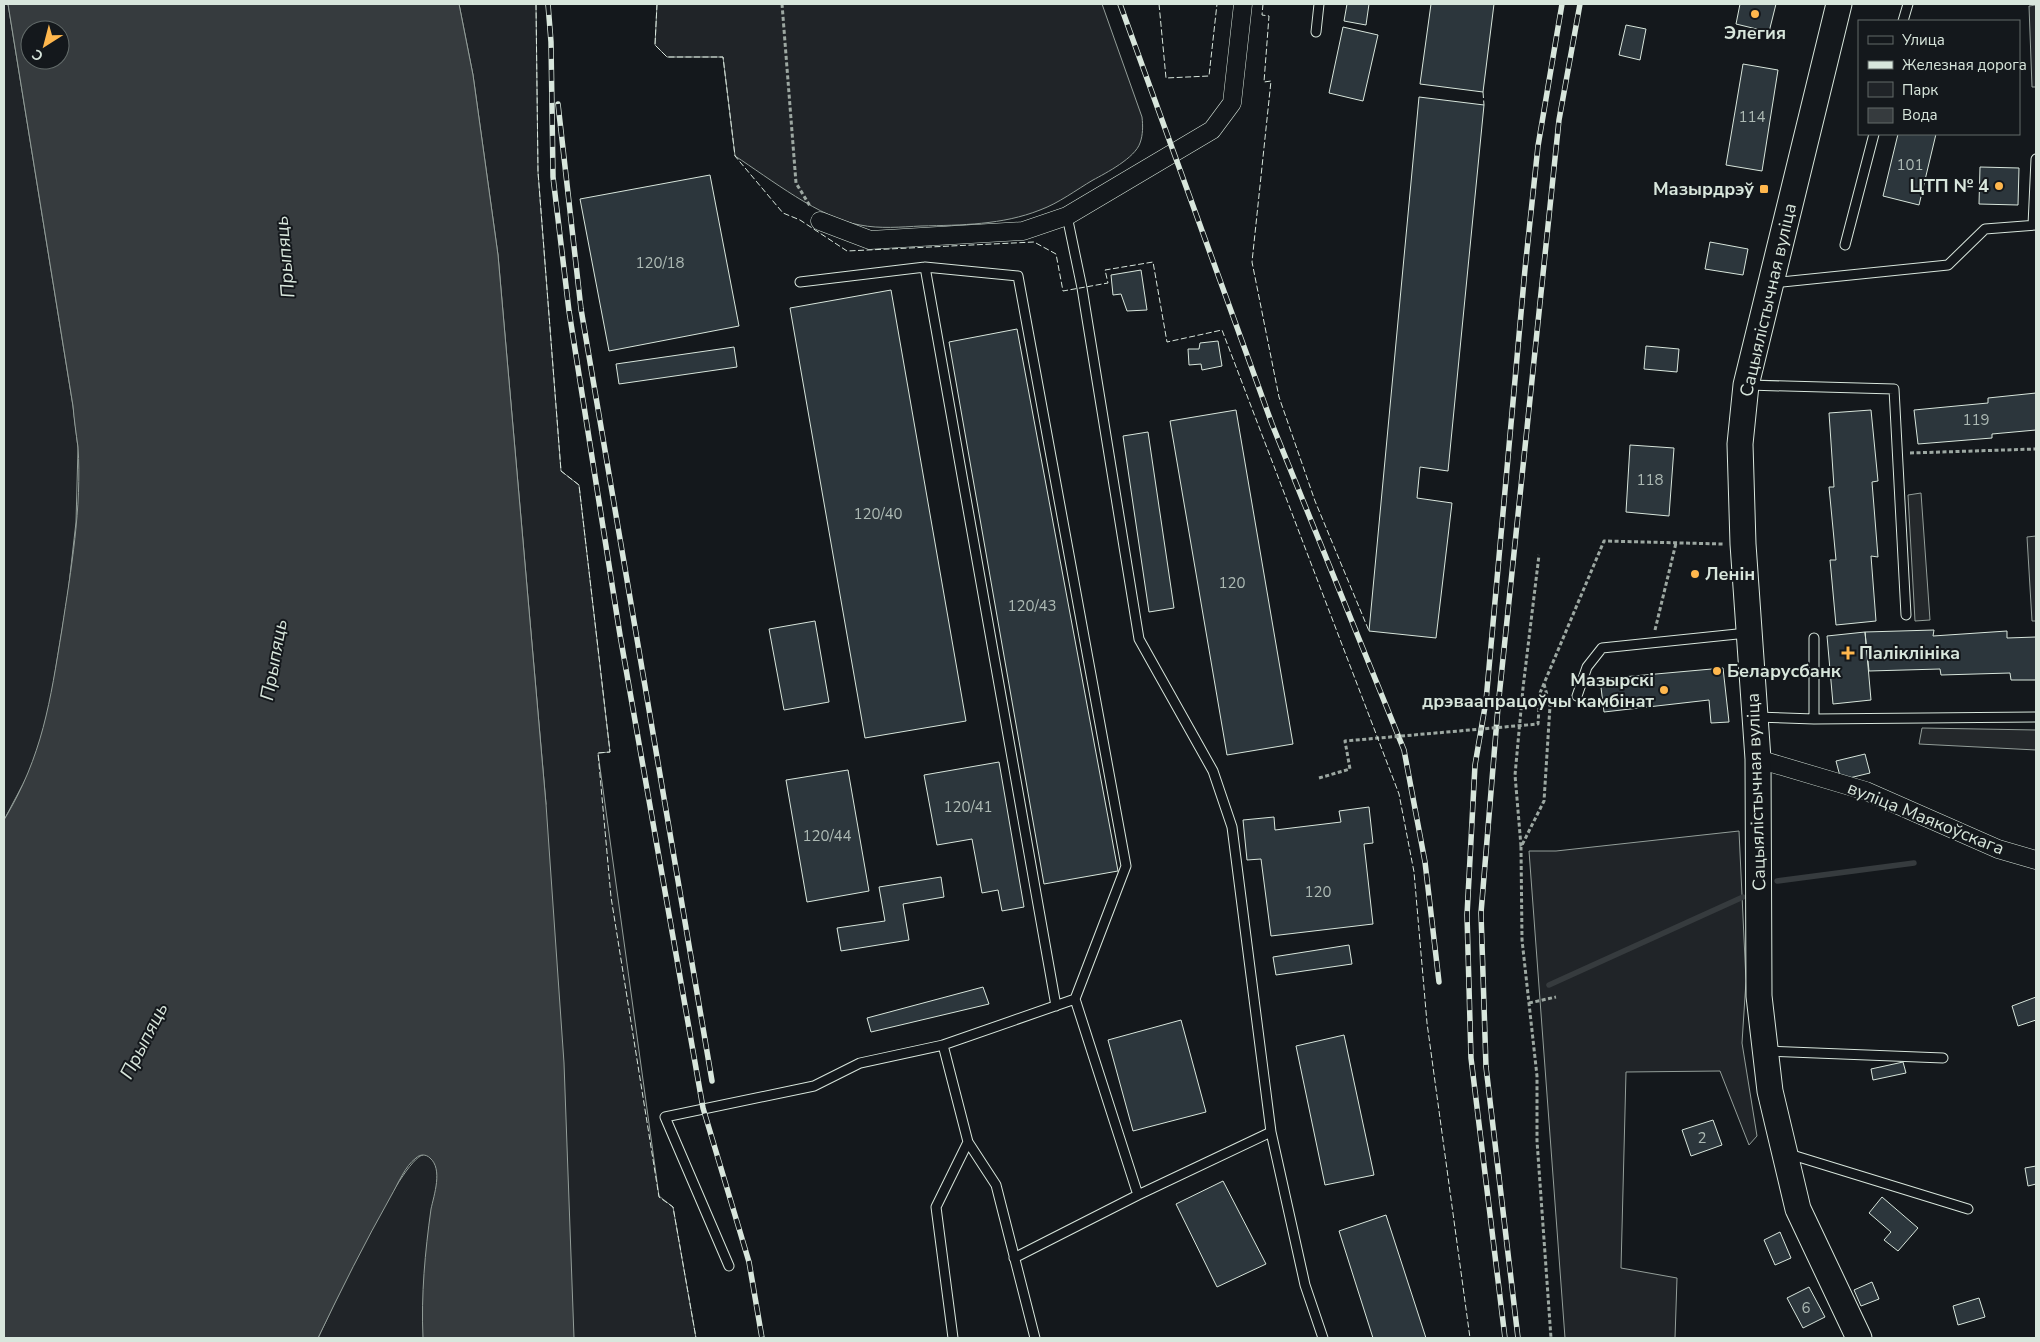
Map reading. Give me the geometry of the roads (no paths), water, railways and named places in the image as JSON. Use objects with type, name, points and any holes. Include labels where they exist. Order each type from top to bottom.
[{"type":"street","points":[[820,221],[870,240],[1023,231],[1067,216],[1212,130],[1232,102],[1243,4]]},
{"type":"street","name":"Сацыялістычная вуліца","points":[[1840,4],[1746,385],[1740,444],[1743,544],[1758,759],[1759,996],[1770,1091],[1783,1153],[1798,1209],[1859,1338]]},
{"type":"street","name":"вуліца Маякоўскага","points":[[1758,759],[1866,791],[1998,850],[2036,860]]},
{"type":"lane","points":[[1316,32],[1319,4]]},
{"type":"lane","points":[[1903,20],[1908,4]]},
{"type":"lane","points":[[1845,245],[1874,135]]},
{"type":"lane","points":[[1770,283],[1948,265],[1985,229],[2035,225],[2036,159]]},
{"type":"lane","points":[[1067,216],[1082,288],[1139,639],[1213,771],[1232,826],[1271,1132],[1305,1285],[1323,1338]]},
{"type":"lane","points":[[800,282],[925,267],[1018,276],[1126,866],[1075,999],[1138,1195]]},
{"type":"lane","points":[[925,267],[1056,1006]]},
{"type":"lane","points":[[1746,385],[1894,389],[1906,615]]},
{"type":"lane","points":[[1577,696],[1588,667],[1602,648],[1750,632]]},
{"type":"lane","points":[[1814,638],[1814,719]]},
{"type":"lane","points":[[1755,717],[1814,719],[2036,717]]},
{"type":"lane","points":[[728,1266],[665,1117],[814,1086],[860,1063],[943,1045],[1075,999]]},
{"type":"lane","points":[[943,1045],[968,1142],[996,1185],[1035,1338]]},
{"type":"lane","points":[[1765,1051],[1943,1058]]},
{"type":"lane","points":[[1014,1258],[1138,1195],[1271,1132]]},
{"type":"lane","points":[[953,1338],[936,1207],[968,1142]]},
{"type":"lane","points":[[1783,1153],[1968,1209]]},
{"type":"water","name":"Прыпяць","points":[[8,4],[459,4],[473,75],[498,255],[546,804],[564,1063],[574,1338],[423,1338],[425,1257],[437,1175],[434,1163],[427,1156],[423,1155],[412,1161],[402,1176],[344,1284],[318,1338],[4,1338],[4,820],[28,773],[49,704],[72,561],[77,516],[78,447]]},
{"type":"waterway","points":[[1777,881],[1914,863]]},
{"type":"waterway","points":[[1549,985],[1743,897]]},
{"type":"railway","points":[[548,4],[551,42],[553,177],[569,311],[620,635],[703,1108],[749,1262],[762,1338]]},
{"type":"railway","points":[[1120,4],[1272,424],[1404,750],[1425,862],[1439,982]]},
{"type":"railway","points":[[1505,1338],[1471,1058],[1467,915],[1475,765],[1486,701],[1525,269],[1538,146],[1562,4]]},
{"type":"railway","points":[[1518,1338],[1486,1067],[1481,913],[1498,707],[1559,120],[1580,4]]},
{"type":"railway","points":[[558,104],[581,309],[712,1081]]},
{"type":"place","name":"Элегия","points":[[1755,14]]},
{"type":"place","name":"ЦТП № 4","points":[[1999,186]]},
{"type":"place","name":"Мазырдрэў","points":[[1764,189]]},
{"type":"place","name":"Ленін","points":[[1695,574]]},
{"type":"place","name":"Паліклініка","points":[[1848,653]]},
{"type":"place","name":"Беларусбанк","points":[[1717,671]]},
{"type":"place","name":"Мазырскі дрэваапрацоўчы камбінат","points":[[1664,690]]}]
